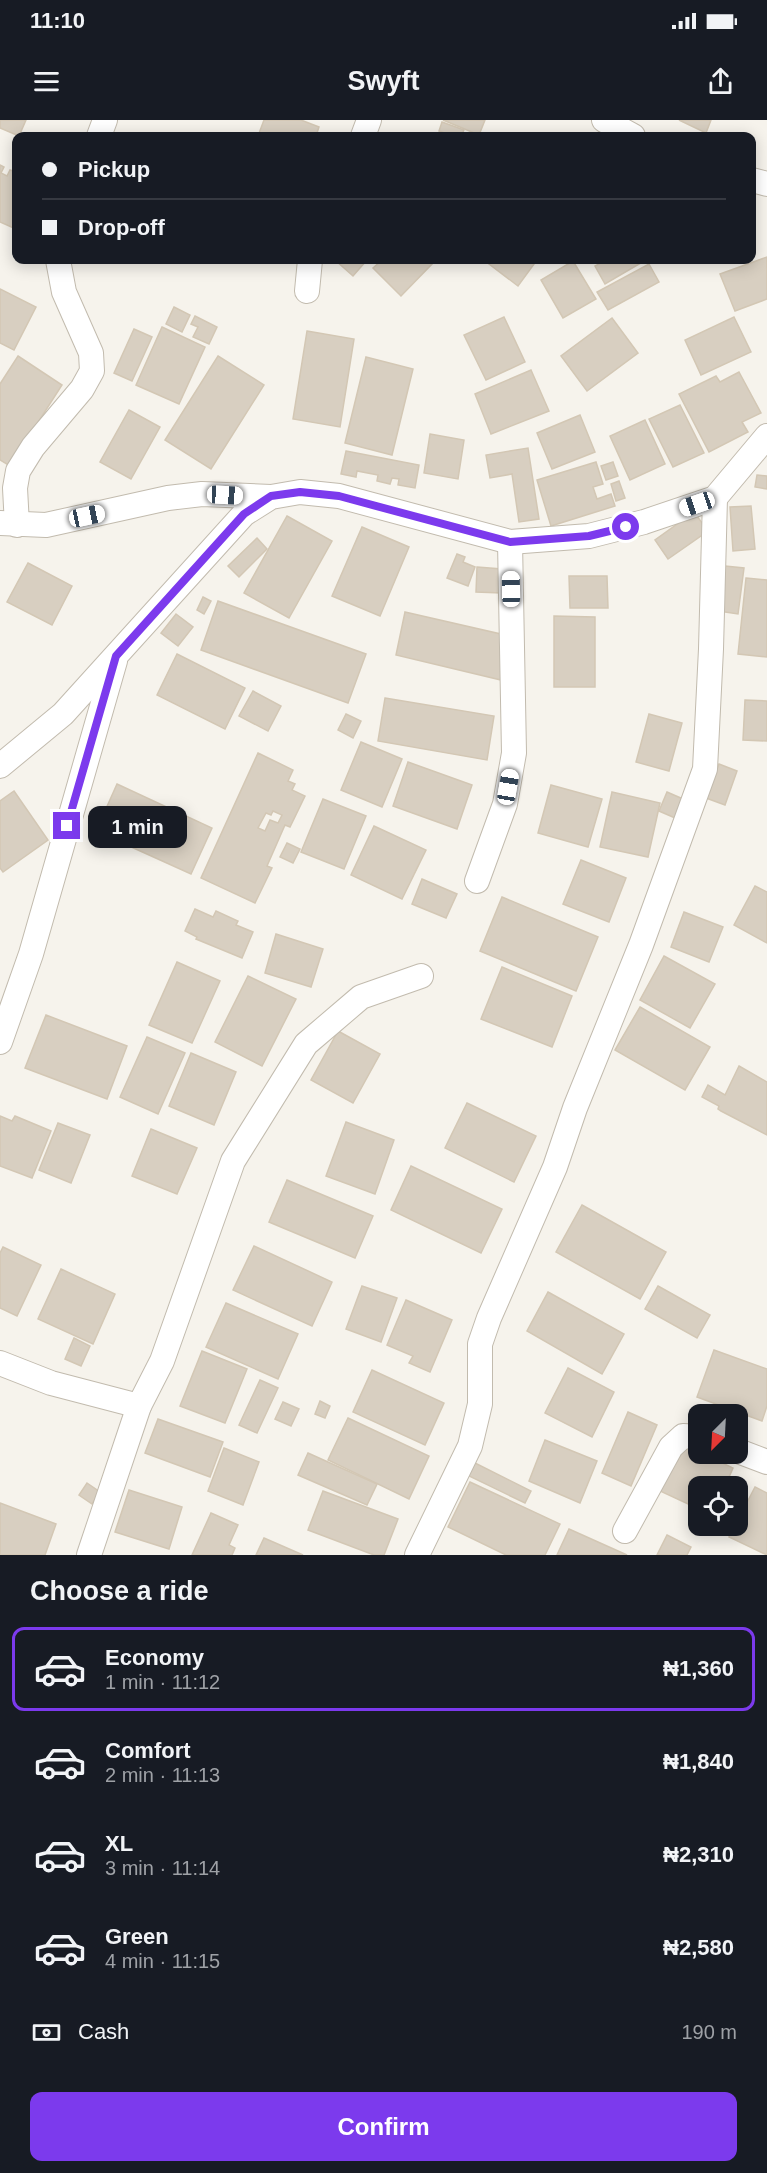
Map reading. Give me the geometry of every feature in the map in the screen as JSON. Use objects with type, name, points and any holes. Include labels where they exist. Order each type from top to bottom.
[{"type":"street","points":[[604,120],[626,132]]},
{"type":"street","points":[[59,264],[64,292],[91,353],[92,371],[82,389],[33,447],[18,471],[9,524],[46,525],[168,498],[202,494],[271,496],[300,492],[339,496],[510,542],[589,536],[644,522],[714,498],[767,436]]},
{"type":"street","points":[[307,291],[310,264]]},
{"type":"street","points":[[0,766],[63,714],[244,514],[271,496]]},
{"type":"street","points":[[417,1555],[470,1446],[480,1404],[480,1344],[489,1318],[555,1167],[575,1108],[641,945],[705,769],[711,659],[714,498]]},
{"type":"street","points":[[477,881],[505,804],[514,753],[510,542]]},
{"type":"street","points":[[0,1042],[31,954],[116,656]]},
{"type":"street","points":[[88,1555],[139,1406],[162,1361],[232,1161],[306,1044],[361,997],[421,976]]},
{"type":"street","points":[[0,1363],[51,1383],[139,1406]]},
{"type":"street","points":[[625,1532],[671,1447],[683,1436],[688,1436]]},
{"type":"street","points":[[748,1455],[767,1462]]},
{"type":"building","points":[[0,120],[26,120],[21,132],[12,133],[0,128]]},
{"type":"building","points":[[264,120],[301,120],[319,127],[317,132],[260,132]]},
{"type":"building","points":[[443,120],[485,120],[480,132],[472,132]]},
{"type":"building","points":[[679,120],[711,120],[706,132]]},
{"type":"building","points":[[442,122],[464,130],[463,132],[439,131]]},
{"type":"building","points":[[0,165],[4,167],[1,173],[7,176],[10,170],[12,171],[12,227],[0,222]]},
{"type":"building","points":[[767,257],[767,299],[735,311],[720,274],[748,264],[756,264],[756,261]]},
{"type":"building","points":[[340,264],[364,264],[353,276]]},
{"type":"building","points":[[378,264],[432,264],[401,296],[373,268]]},
{"type":"building","points":[[489,264],[534,264],[518,286]]},
{"type":"building","points":[[568,264],[575,264],[596,299],[563,318],[541,280]]},
{"type":"building","points":[[599,264],[639,264],[605,284],[595,266]]},
{"type":"building","points":[[649,264],[659,282],[608,310],[597,292]]},
{"type":"building","points":[[0,289],[36,307],[14,350],[0,343]]},
{"type":"building","points":[[174,307],[190,315],[182,332],[166,324]]},
{"type":"building","points":[[195,316],[217,327],[209,344],[193,337],[198,327],[191,324]]},
{"type":"building","points":[[504,317],[525,362],[486,380],[464,335]]},
{"type":"building","points":[[734,317],[751,352],[701,375],[685,340]]},
{"type":"building","points":[[612,318],[638,353],[587,391],[561,356]]},
{"type":"building","points":[[162,327],[205,347],[179,404],[136,385]]},
{"type":"building","points":[[134,329],[152,337],[132,381],[114,373]]},
{"type":"building","points":[[307,331],[354,339],[340,427],[293,419]]},
{"type":"building","points":[[18,356],[62,385],[10,466],[0,460],[0,384]]},
{"type":"building","points":[[218,356],[264,385],[211,469],[165,440]]},
{"type":"building","points":[[366,357],[413,369],[392,455],[345,443]]},
{"type":"building","points":[[531,370],[549,411],[491,434],[475,394]]},
{"type":"building","points":[[739,372],[761,413],[742,422],[748,432],[709,452],[679,394],[716,376],[720,382]]},
{"type":"building","points":[[680,405],[704,453],[673,467],[649,419]]},
{"type":"building","points":[[129,410],[160,427],[131,479],[100,462]]},
{"type":"building","points":[[580,415],[595,452],[552,469],[537,433]]},
{"type":"building","points":[[645,420],[665,464],[630,480],[610,436]]},
{"type":"building","points":[[430,434],[464,440],[458,479],[424,473]]},
{"type":"building","points":[[528,448],[539,519],[519,522],[512,474],[490,478],[486,455]]},
{"type":"building","points":[[346,451],[419,465],[415,488],[398,485],[399,479],[392,478],[390,484],[377,481],[378,475],[357,471],[356,477],[341,474]]},
{"type":"building","points":[[596,462],[603,484],[593,487],[597,499],[611,494],[615,506],[551,526],[537,480]]},
{"type":"building","points":[[613,462],[618,476],[606,480],[601,466]]},
{"type":"building","points":[[757,475],[767,476],[767,489],[755,487]]},
{"type":"building","points":[[619,481],[625,498],[616,501],[611,484]]},
{"type":"building","points":[[751,506],[755,549],[733,551],[730,507]]},
{"type":"building","points":[[694,512],[708,531],[668,559],[655,540]]},
{"type":"building","points":[[287,516],[332,541],[289,618],[244,593]]},
{"type":"building","points":[[362,527],[409,547],[380,616],[332,596]]},
{"type":"building","points":[[257,538],[267,549],[239,577],[228,566]]},
{"type":"building","points":[[457,554],[465,557],[463,562],[475,567],[468,586],[447,578]]},
{"type":"building","points":[[28,563],[72,586],[52,625],[7,602]]},
{"type":"building","points":[[725,566],[744,568],[738,614],[719,611]]},
{"type":"building","points":[[477,567],[502,569],[501,593],[476,592]]},
{"type":"building","points":[[569,576],[607,576],[608,608],[570,608]]},
{"type":"building","points":[[746,578],[767,580],[767,657],[738,654]]},
{"type":"building","points":[[203,597],[211,601],[204,614],[197,610]]},
{"type":"building","points":[[218,601],[366,654],[348,703],[201,650]]},
{"type":"building","points":[[405,612],[505,635],[508,648],[501,680],[396,655]]},
{"type":"building","points":[[176,614],[193,627],[178,646],[161,633]]},
{"type":"building","points":[[554,616],[595,617],[595,687],[554,687]]},
{"type":"building","points":[[177,654],[245,688],[225,729],[157,695]]},
{"type":"building","points":[[253,691],[281,706],[268,731],[239,716]]},
{"type":"building","points":[[385,698],[494,716],[487,760],[378,741]]},
{"type":"building","points":[[745,700],[767,701],[767,741],[743,740]]},
{"type":"building","points":[[346,714],[361,721],[353,738],[338,730]]},
{"type":"building","points":[[649,714],[682,723],[669,771],[636,762]]},
{"type":"building","points":[[361,742],[402,759],[382,807],[341,790]]},
{"type":"building","points":[[258,753],[293,770],[288,781],[295,784],[292,790],[305,796],[290,827],[285,825],[267,866],[272,868],[255,903],[201,878]],"holes":[[[273,811],[282,815],[278,823],[270,820],[265,831],[258,828],[266,813],[271,815]]]},
{"type":"building","points":[[408,762],[472,785],[457,829],[393,806]]},
{"type":"building","points":[[719,764],[737,771],[725,805],[706,798]]},
{"type":"building","points":[[117,784],[212,828],[191,874],[96,831]]},
{"type":"building","points":[[551,785],[602,799],[588,847],[538,833]]},
{"type":"building","points":[[14,791],[48,840],[3,872],[0,868],[0,801]]},
{"type":"building","points":[[612,792],[660,803],[648,857],[600,847]]},
{"type":"building","points":[[667,792],[683,799],[675,818],[659,811]]},
{"type":"building","points":[[323,799],[366,816],[344,869],[301,852]]},
{"type":"building","points":[[374,826],[426,850],[402,899],[351,875]]},
{"type":"building","points":[[287,843],[300,849],[293,863],[280,857]]},
{"type":"building","points":[[581,860],[626,878],[609,922],[563,904]]},
{"type":"building","points":[[422,879],[457,894],[446,918],[412,904]]},
{"type":"building","points":[[755,886],[767,892],[767,943],[734,925]]},
{"type":"building","points":[[502,897],[598,937],[576,991],[480,951]]},
{"type":"building","points":[[195,909],[213,917],[216,911],[238,921],[236,925],[253,932],[242,958],[196,939],[197,937],[185,931]]},
{"type":"building","points":[[684,912],[723,927],[709,962],[671,947]]},
{"type":"building","points":[[276,934],[323,949],[311,987],[265,973]]},
{"type":"building","points":[[664,956],[715,984],[690,1028],[640,1000]]},
{"type":"building","points":[[177,962],[220,981],[192,1043],[149,1025]]},
{"type":"building","points":[[502,967],[572,996],[552,1047],[481,1019]]},
{"type":"building","points":[[248,976],[296,999],[262,1066],[215,1042]]},
{"type":"building","points":[[640,1007],[710,1047],[685,1090],[615,1050]]},
{"type":"building","points":[[46,1015],[127,1046],[107,1099],[25,1068]]},
{"type":"building","points":[[338,1031],[380,1054],[353,1103],[311,1080]]},
{"type":"building","points":[[147,1037],[185,1053],[158,1114],[120,1097]]},
{"type":"building","points":[[191,1053],[236,1072],[214,1125],[169,1106]]},
{"type":"building","points":[[739,1066],[767,1082],[767,1135],[721,1111],[718,1109],[719,1106],[702,1097],[708,1085],[725,1095]]},
{"type":"building","points":[[467,1103],[536,1136],[514,1182],[445,1148]]},
{"type":"building","points":[[0,1116],[12,1121],[15,1116],[51,1131],[32,1178],[0,1166]]},
{"type":"building","points":[[346,1122],[394,1140],[375,1194],[326,1176]]},
{"type":"building","points":[[58,1123],[90,1135],[71,1183],[39,1170]]},
{"type":"building","points":[[151,1129],[197,1148],[177,1194],[132,1176]]},
{"type":"building","points":[[411,1166],[502,1209],[481,1253],[391,1210]]},
{"type":"building","points":[[287,1180],[373,1216],[355,1258],[269,1222]]},
{"type":"building","points":[[582,1205],[666,1252],[640,1299],[556,1252]]},
{"type":"building","points":[[254,1246],[332,1282],[312,1326],[233,1290]]},
{"type":"building","points":[[3,1247],[41,1265],[17,1316],[0,1308],[0,1253]]},
{"type":"building","points":[[61,1269],[115,1294],[93,1344],[38,1319]]},
{"type":"building","points":[[362,1286],[397,1298],[381,1342],[346,1329]]},
{"type":"building","points":[[658,1286],[710,1315],[697,1338],[645,1309]]},
{"type":"building","points":[[548,1292],[624,1334],[602,1374],[527,1331]]},
{"type":"building","points":[[406,1300],[452,1320],[430,1372],[409,1363],[413,1356],[387,1345]]},
{"type":"building","points":[[226,1303],[298,1334],[278,1379],[206,1347]]},
{"type":"building","points":[[74,1338],[90,1346],[81,1366],[65,1359]]},
{"type":"building","points":[[714,1350],[767,1369],[767,1406],[762,1421],[748,1416],[748,1404],[716,1404],[697,1397]]},
{"type":"building","points":[[202,1351],[247,1369],[225,1423],[180,1406]]},
{"type":"building","points":[[568,1368],[614,1392],[592,1437],[545,1413]]},
{"type":"building","points":[[372,1370],[444,1403],[425,1445],[353,1412]]},
{"type":"building","points":[[260,1380],[278,1388],[257,1433],[239,1425]]},
{"type":"building","points":[[320,1401],[330,1406],[325,1418],[315,1414]]},
{"type":"building","points":[[283,1402],[299,1409],[291,1426],[275,1419]]},
{"type":"building","points":[[628,1412],[657,1425],[631,1486],[602,1473]]},
{"type":"building","points":[[348,1418],[429,1456],[409,1499],[328,1460]]},
{"type":"building","points":[[158,1419],[223,1442],[210,1477],[145,1453]]},
{"type":"building","points":[[545,1440],[597,1461],[580,1503],[529,1481]]},
{"type":"building","points":[[682,1443],[688,1446],[688,1464],[725,1464],[733,1468],[729,1476],[688,1476],[688,1504],[660,1491]]},
{"type":"building","points":[[224,1448],[259,1462],[243,1505],[208,1491]]},
{"type":"building","points":[[308,1453],[377,1484],[367,1505],[298,1475]]},
{"type":"building","points":[[473,1462],[531,1491],[525,1503],[467,1475]]},
{"type":"building","points":[[470,1482],[560,1524],[545,1555],[506,1555],[448,1527]]},
{"type":"building","points":[[87,1483],[100,1492],[92,1504],[79,1495]]},
{"type":"building","points":[[755,1487],[767,1493],[767,1555],[729,1537],[748,1536],[748,1501]]},
{"type":"building","points":[[129,1490],[182,1507],[169,1549],[115,1532]]},
{"type":"building","points":[[323,1491],[398,1519],[384,1555],[374,1555],[308,1530]]},
{"type":"building","points":[[0,1503],[56,1524],[45,1555],[0,1555]]},
{"type":"building","points":[[211,1513],[238,1525],[229,1545],[235,1548],[232,1555],[192,1555]]},
{"type":"building","points":[[569,1529],[627,1555],[557,1555]]},
{"type":"building","points":[[667,1535],[691,1547],[687,1555],[657,1555]]},
{"type":"building","points":[[264,1538],[303,1555],[256,1555]]},
{"type":"route","points":[[67,826],[116,656],[244,514],[271,496],[300,492],[339,496],[510,542],[589,536],[626,527]]}]
